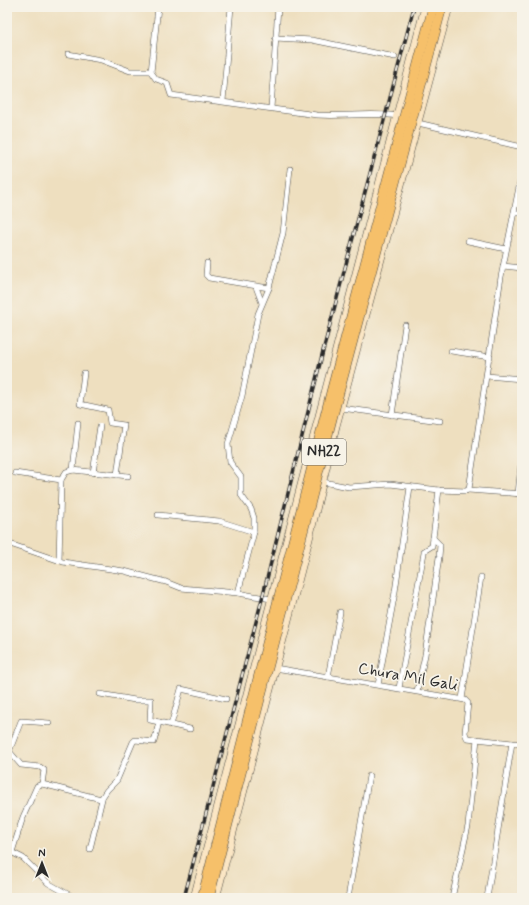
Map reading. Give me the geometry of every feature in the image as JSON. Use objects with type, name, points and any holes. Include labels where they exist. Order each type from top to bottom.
[{"type":"highway","name":"NH22","points":[[202,898],[331,392],[433,7]]},
{"type":"highway","name":"NH22","points":[[209,898],[332,419],[442,7]]},
{"type":"street","points":[[158,7],[156,41],[151,71],[152,76],[156,79],[168,83],[171,95],[327,116],[381,114],[397,116]]},
{"type":"street","points":[[223,101],[232,7]]},
{"type":"street","points":[[271,108],[278,7]]},
{"type":"street","points":[[194,898],[375,194],[405,87],[425,7]]},
{"type":"street","points":[[216,898],[315,515],[341,408],[449,7]]},
{"type":"street","points":[[275,38],[312,40],[395,57]]},
{"type":"street","points":[[68,54],[102,60],[130,71],[151,71]]},
{"type":"street","points":[[405,87],[426,92]]},
{"type":"street","points":[[418,123],[522,147]]},
{"type":"street","points":[[238,593],[254,532],[254,514],[242,497],[241,477],[230,462],[228,451],[229,438],[242,396],[257,320],[262,302],[269,288],[284,227],[290,169]]},
{"type":"street","points":[[468,490],[490,357],[503,266],[522,172]]},
{"type":"street","points":[[514,213],[522,213]]},
{"type":"street","points":[[468,241],[506,249]]},
{"type":"street","points":[[207,264],[206,275],[209,278],[269,288]]},
{"type":"street","points":[[503,266],[522,268]]},
{"type":"street","points":[[256,287],[262,302]]},
{"type":"street","points":[[392,415],[405,325]]},
{"type":"street","points":[[452,352],[490,357]]},
{"type":"street","points":[[84,372],[80,404],[108,410],[110,423],[124,425],[117,475]]},
{"type":"street","points":[[487,376],[522,379]]},
{"type":"street","points":[[341,408],[440,421]]},
{"type":"street","points":[[73,470],[78,422]]},
{"type":"street","points":[[93,473],[100,426]]},
{"type":"street","points":[[323,482],[349,487],[390,484],[439,490],[468,490],[520,494],[522,455]]},
{"type":"street","points":[[59,561],[61,480],[66,472],[73,470],[128,476]]},
{"type":"street","points":[[15,473],[61,480]]},
{"type":"street","points":[[378,685],[395,592],[410,487]]},
{"type":"street","points":[[399,688],[424,551],[432,546],[439,490]]},
{"type":"street","points":[[294,509],[315,515]]},
{"type":"street","points":[[158,515],[219,521],[254,532]]},
{"type":"street","points":[[417,691],[425,655],[439,557],[440,545],[433,538]]},
{"type":"street","points":[[7,543],[59,561],[124,571],[166,582],[181,588],[238,593],[271,599]]},
{"type":"street","points":[[462,699],[481,577]]},
{"type":"street","points":[[328,677],[340,612]]},
{"type":"street","name":"Chura Mil Gali","points":[[275,668],[462,699],[468,703],[465,735],[467,738],[477,740]]},
{"type":"street","points":[[250,682],[270,688]]},
{"type":"street","points":[[170,724],[180,689],[226,699]]},
{"type":"street","points":[[100,694],[135,700],[151,700],[150,719],[190,729]]},
{"type":"street","points":[[42,784],[44,770],[40,767],[21,765],[8,750],[21,721],[49,723]]},
{"type":"street","points":[[90,849],[102,798],[116,780],[132,742],[135,740],[154,742],[159,722]]},
{"type":"street","points":[[452,898],[468,826],[477,740],[522,744]]},
{"type":"street","points":[[487,898],[512,743]]},
{"type":"street","points":[[348,898],[369,776]]},
{"type":"street","points":[[75,898],[43,879],[23,858],[10,851],[35,788],[39,784],[98,799],[102,798]]},
{"type":"railway","points":[[184,898],[262,599],[323,351],[414,7]]}]
